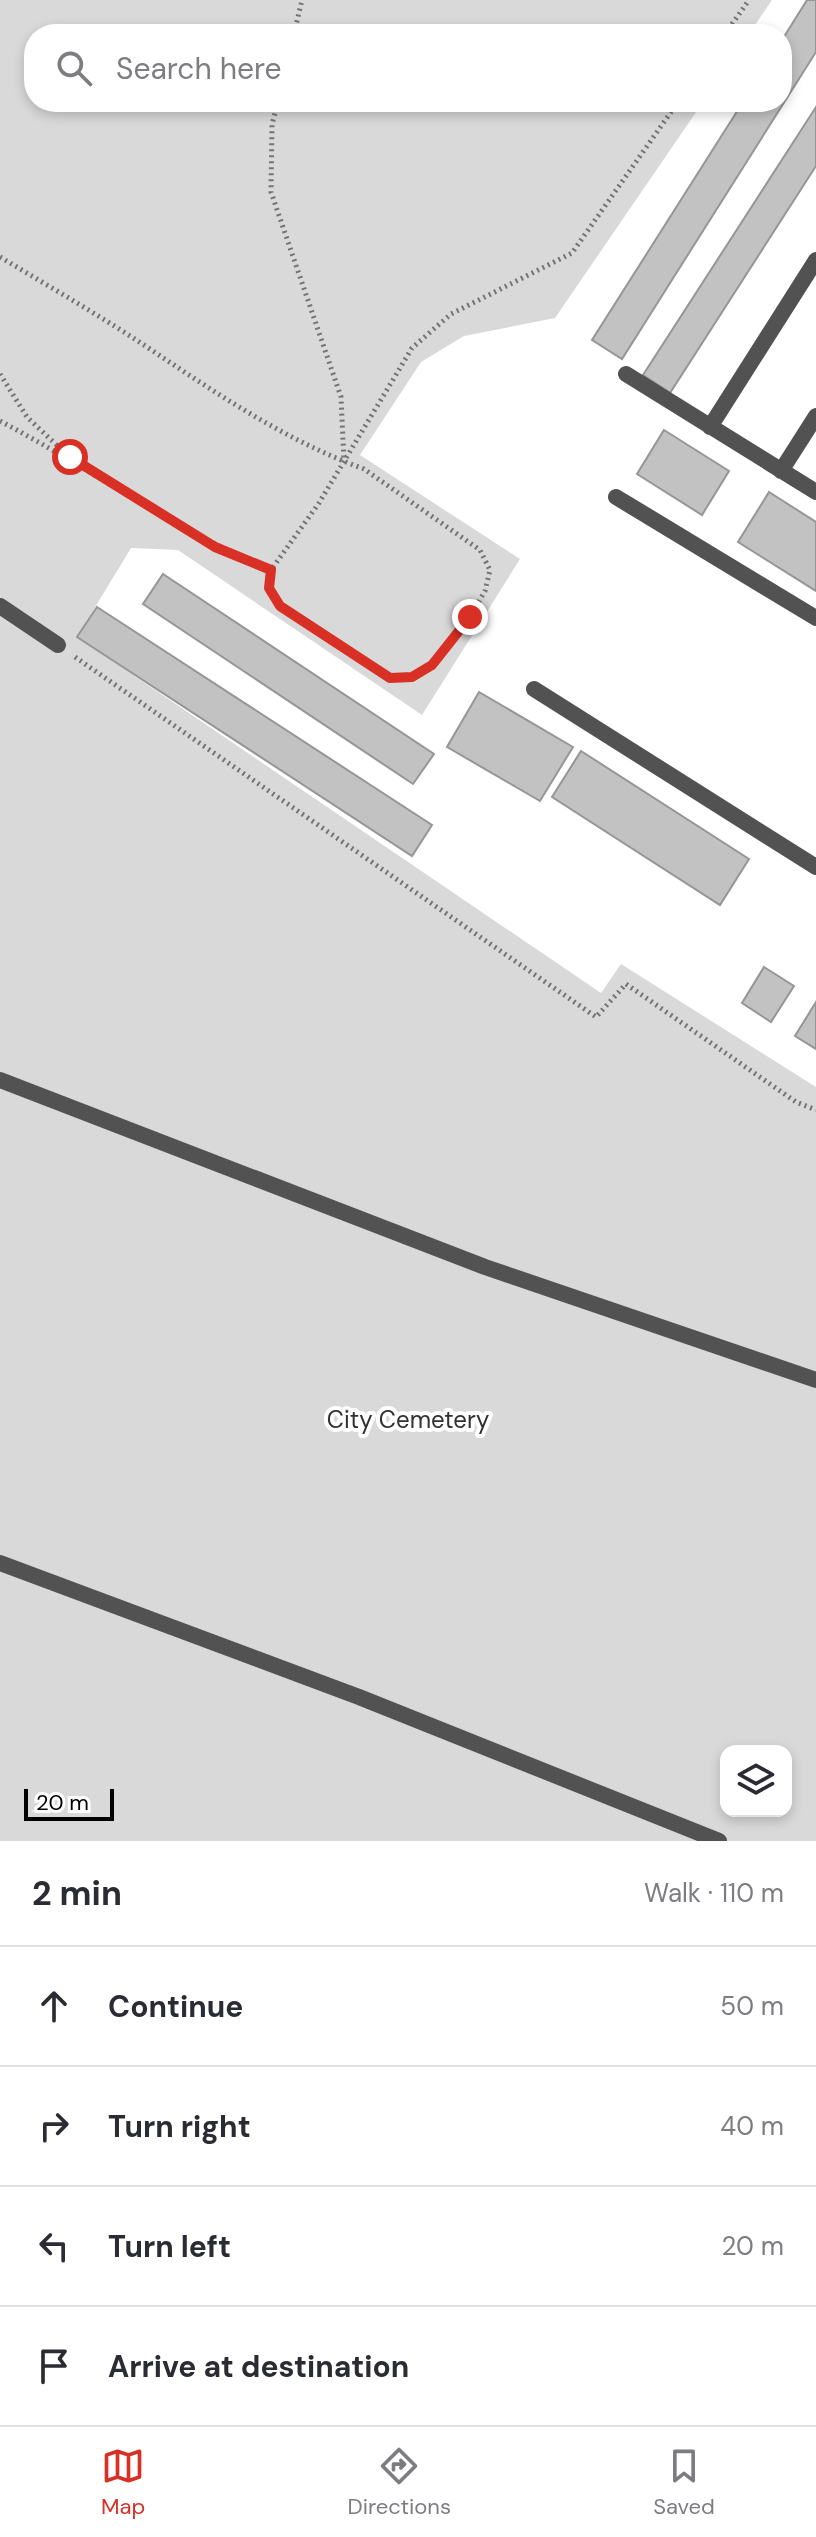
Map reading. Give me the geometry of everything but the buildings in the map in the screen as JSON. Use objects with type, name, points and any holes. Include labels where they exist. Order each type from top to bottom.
[{"type":"lane","points":[[710,427],[816,260]]},
{"type":"lane","points":[[626,374],[816,492]]},
{"type":"lane","points":[[781,471],[816,416]]},
{"type":"lane","points":[[616,497],[816,618]]},
{"type":"lane","points":[[0,606],[58,645]]},
{"type":"lane","points":[[534,689],[816,867]]},
{"type":"lane","points":[[0,1080],[485,1267],[816,1380]]},
{"type":"lane","points":[[0,1563],[359,1697],[719,1841]]},
{"type":"path","points":[[296,24],[302,0]]},
{"type":"path","points":[[732,24],[749,0]]},
{"type":"path","points":[[275,112],[272,124],[271,192],[341,397],[344,462]]},
{"type":"path","points":[[0,257],[138,341],[253,418],[344,462],[388,484],[480,550],[490,570],[485,591],[470,617],[432,665],[412,677],[390,678],[280,606],[269,588],[271,570],[344,462],[412,348],[451,314],[572,253],[671,112]]},
{"type":"path","points":[[0,374],[27,417],[70,457]]},
{"type":"path","points":[[0,421],[70,457],[215,547],[271,570]]},
{"type":"path","points":[[58,645],[148,711],[596,1017],[626,984],[796,1102],[816,1110]]},
{"type":"green space","name":"City Cemetery","points":[[0,0],[772,0],[756,24],[24,24],[24,112],[696,112],[555,318],[464,336],[421,362],[360,455],[520,559],[422,715],[178,550],[131,548],[77,637],[601,993],[621,964],[816,1087],[816,1841],[0,1841]]},
{"type":"route","points":[[70,457],[215,547],[271,570],[269,588],[280,606],[390,678],[412,677],[432,665],[470,617]]}]
